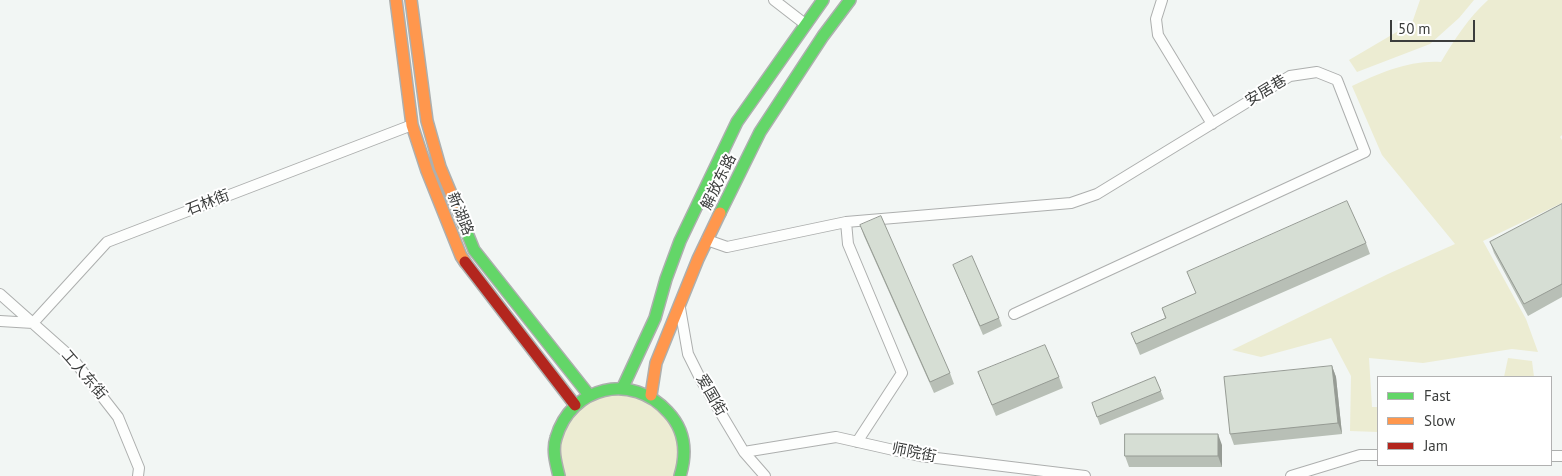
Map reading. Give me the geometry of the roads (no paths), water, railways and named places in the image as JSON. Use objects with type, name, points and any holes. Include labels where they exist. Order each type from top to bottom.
[{"type":"main road","name":"新湖路","points":[[396,0],[412,125],[427,171],[461,256],[575,405]]},
{"type":"main road","name":"新湖路","points":[[411,0],[427,121],[440,166],[474,250],[589,395]]},
{"type":"main road","name":"解放东路","points":[[622,388],[655,318],[666,278],[680,241],[737,122],[805,24],[824,0]]},
{"type":"main road","name":"解放东路","points":[[651,395],[656,363],[698,259],[760,132],[823,36],[850,0]]},
{"type":"main road","points":[[559,476],[555,459],[556,439],[563,420],[575,405],[589,395],[605,389],[622,388],[637,390],[651,395],[667,408],[679,424],[684,444],[684,464],[680,476]]},
{"type":"street","points":[[774,0],[805,24]]},
{"type":"street","points":[[1162,0],[1156,19],[1158,35],[1212,124]]},
{"type":"street","name":"安居巷","points":[[707,240],[727,247],[846,222],[1071,203],[1097,194],[1290,76],[1317,72],[1337,80],[1365,152],[1014,314]]},
{"type":"street","name":"石林街","points":[[33,323],[107,242],[412,125]]},
{"type":"street","points":[[846,222],[848,244],[902,373],[857,442]]},
{"type":"street","name":"工人东街","points":[[0,294],[72,358],[118,416],[139,468],[138,476]]},
{"type":"street","name":"爱国街","points":[[680,305],[688,354],[701,380],[744,452],[765,476]]},
{"type":"street","points":[[0,321],[33,323]]},
{"type":"street","name":"师院街","points":[[744,452],[836,437],[920,456],[1085,476]]},
{"type":"street","points":[[1291,476],[1360,455],[1377,455]]}]
